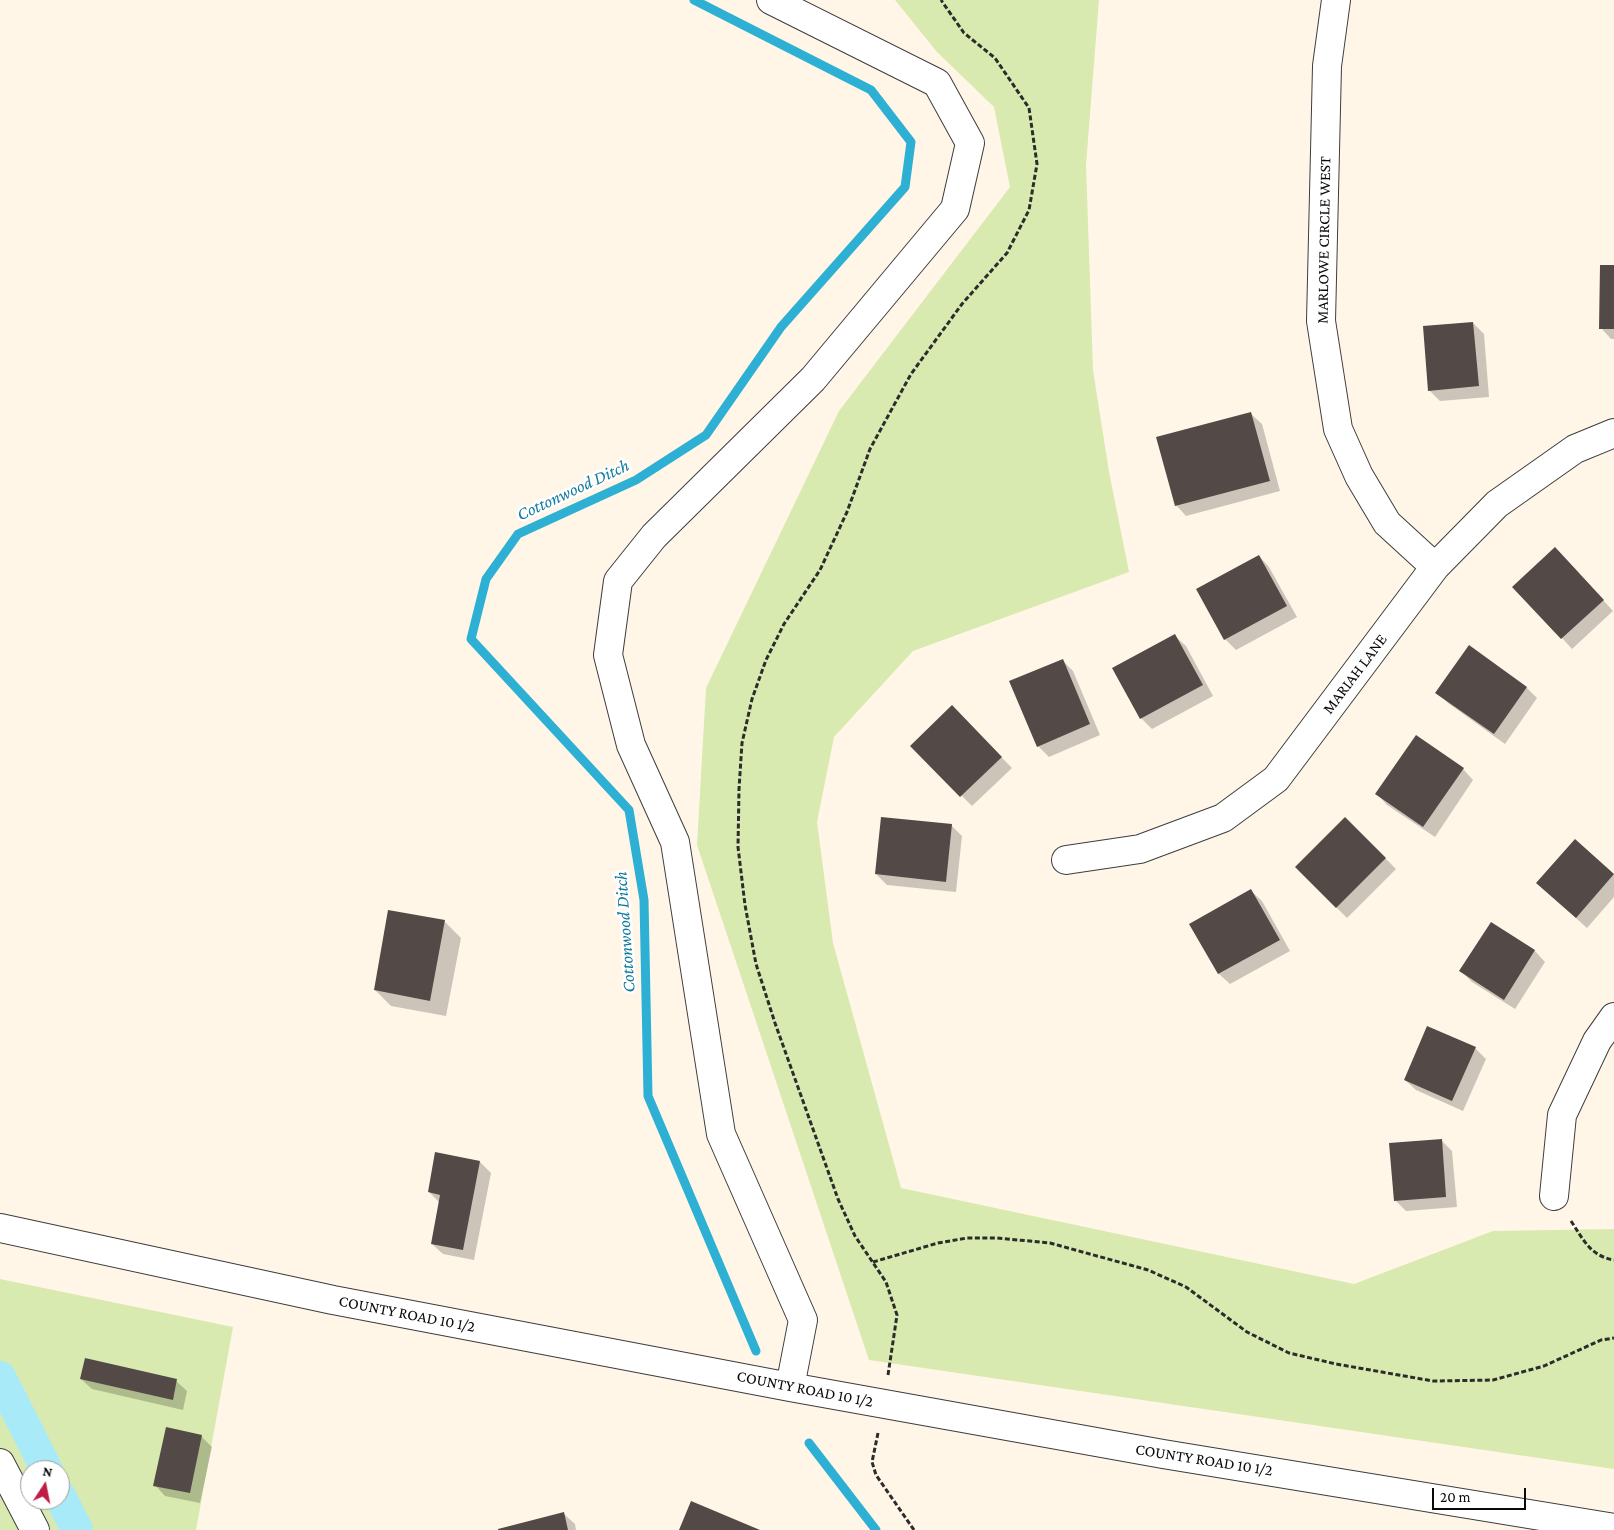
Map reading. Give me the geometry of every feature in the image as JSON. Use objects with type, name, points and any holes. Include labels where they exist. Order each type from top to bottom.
[{"type":"street","points":[[771,0],[937,83],[970,143],[955,209],[814,379],[654,536],[618,581],[608,655],[631,745],[675,842],[721,1134],[803,1320],[790,1387]]},
{"type":"street","name":"MARLOWE CIRCLE WEST","points":[[1336,0],[1327,66],[1321,321],[1338,428],[1359,476],[1387,523],[1435,567]]},
{"type":"street","name":"MARIAH LANE","points":[[1066,860],[1140,849],[1223,818],[1276,779],[1435,567],[1497,504],[1575,449],[1614,433]]},
{"type":"street","points":[[1554,1196],[1562,1115],[1597,1041],[1614,1017]]},
{"type":"street","name":"COUNTY ROAD 10 1/2","points":[[0,1228],[333,1300],[790,1387],[1163,1454],[1614,1528]]},
{"type":"street","points":[[0,1463],[35,1530]]},
{"type":"path","points":[[888,1376],[897,1315],[886,1282],[855,1236],[838,1199],[756,964],[745,905],[738,847],[739,789],[742,743],[752,698],[766,660],[784,624],[820,570],[847,512],[870,448],[911,374],[962,304],[1007,253],[1029,210],[1037,164],[1029,108],[996,58],[964,33],[941,0]]},
{"type":"path","points":[[1554,1196],[1589,1248],[1603,1258],[1614,1260]]},
{"type":"path","points":[[873,1262],[938,1243],[967,1238],[997,1238],[1050,1244],[1148,1270],[1186,1287],[1247,1332],[1289,1353],[1336,1364],[1433,1381],[1493,1380],[1544,1366],[1601,1340],[1614,1338]]},
{"type":"path","points":[[878,1431],[872,1462],[876,1475],[914,1530]]},
{"type":"green space","points":[[895,0],[1099,0],[1086,165],[1093,370],[1109,472],[1129,572],[913,651],[834,737],[817,822],[833,943],[901,1188],[1354,1284],[1493,1231],[1614,1229],[1614,1469],[869,1360],[697,845],[706,688],[839,411],[1010,187],[994,107],[937,52]]},
{"type":"green space","points":[[0,1279],[233,1327],[196,1530],[0,1530]]},
{"type":"building","points":[[1600,265],[1614,265],[1614,329],[1599,329]]},
{"type":"building","points":[[1473,322],[1479,386],[1428,391],[1423,326]]},
{"type":"building","points":[[1251,412],[1270,481],[1175,506],[1156,437]]},
{"type":"building","points":[[1555,547],[1604,600],[1561,639],[1512,587]]},
{"type":"building","points":[[1259,555],[1287,606],[1224,640],[1196,589]]},
{"type":"building","points":[[1175,634],[1203,685],[1140,719],[1112,668]]},
{"type":"building","points":[[1469,645],[1527,687],[1494,734],[1435,693]]},
{"type":"building","points":[[1063,659],[1090,724],[1037,747],[1009,681]]},
{"type":"building","points":[[952,705],[1002,757],[960,797],[910,746]]},
{"type":"building","points":[[1416,735],[1464,768],[1423,827],[1375,794]]},
{"type":"building","points":[[881,817],[952,824],[946,882],[875,874]]},
{"type":"building","points":[[1345,817],[1386,858],[1336,908],[1295,867]]},
{"type":"building","points":[[1575,839],[1614,874],[1576,918],[1536,883]]},
{"type":"building","points":[[1251,889],[1280,940],[1218,974],[1189,924]]},
{"type":"building","points":[[388,910],[445,920],[430,1001],[374,990]]},
{"type":"building","points":[[1491,922],[1535,950],[1504,1000],[1459,971]]},
{"type":"building","points":[[1427,1026],[1476,1047],[1452,1101],[1404,1080]]},
{"type":"building","points":[[1442,1139],[1446,1197],[1394,1201],[1389,1143]]},
{"type":"building","points":[[435,1152],[480,1161],[463,1250],[431,1244],[440,1195],[428,1192]]},
{"type":"building","points":[[85,1358],[177,1379],[173,1400],[80,1379]]},
{"type":"building","points":[[166,1427],[202,1435],[190,1493],[153,1486]]},
{"type":"building","points":[[691,1501],[760,1530],[679,1530]]},
{"type":"building","points":[[564,1512],[568,1530],[498,1530],[498,1529]]},
{"type":"waterway","name":"Cottonwood Ditch","points":[[694,0],[871,90],[911,142],[905,187],[781,327],[706,435],[636,480],[518,534],[486,579],[471,639],[629,810],[644,900],[648,1096],[756,1351]]},
{"type":"waterway","points":[[0,1377],[42,1460]]},
{"type":"waterway","name":"Cottonwood Ditch","points":[[809,1443],[876,1530]]},
{"type":"waterway","points":[[67,1510],[77,1530]]}]
